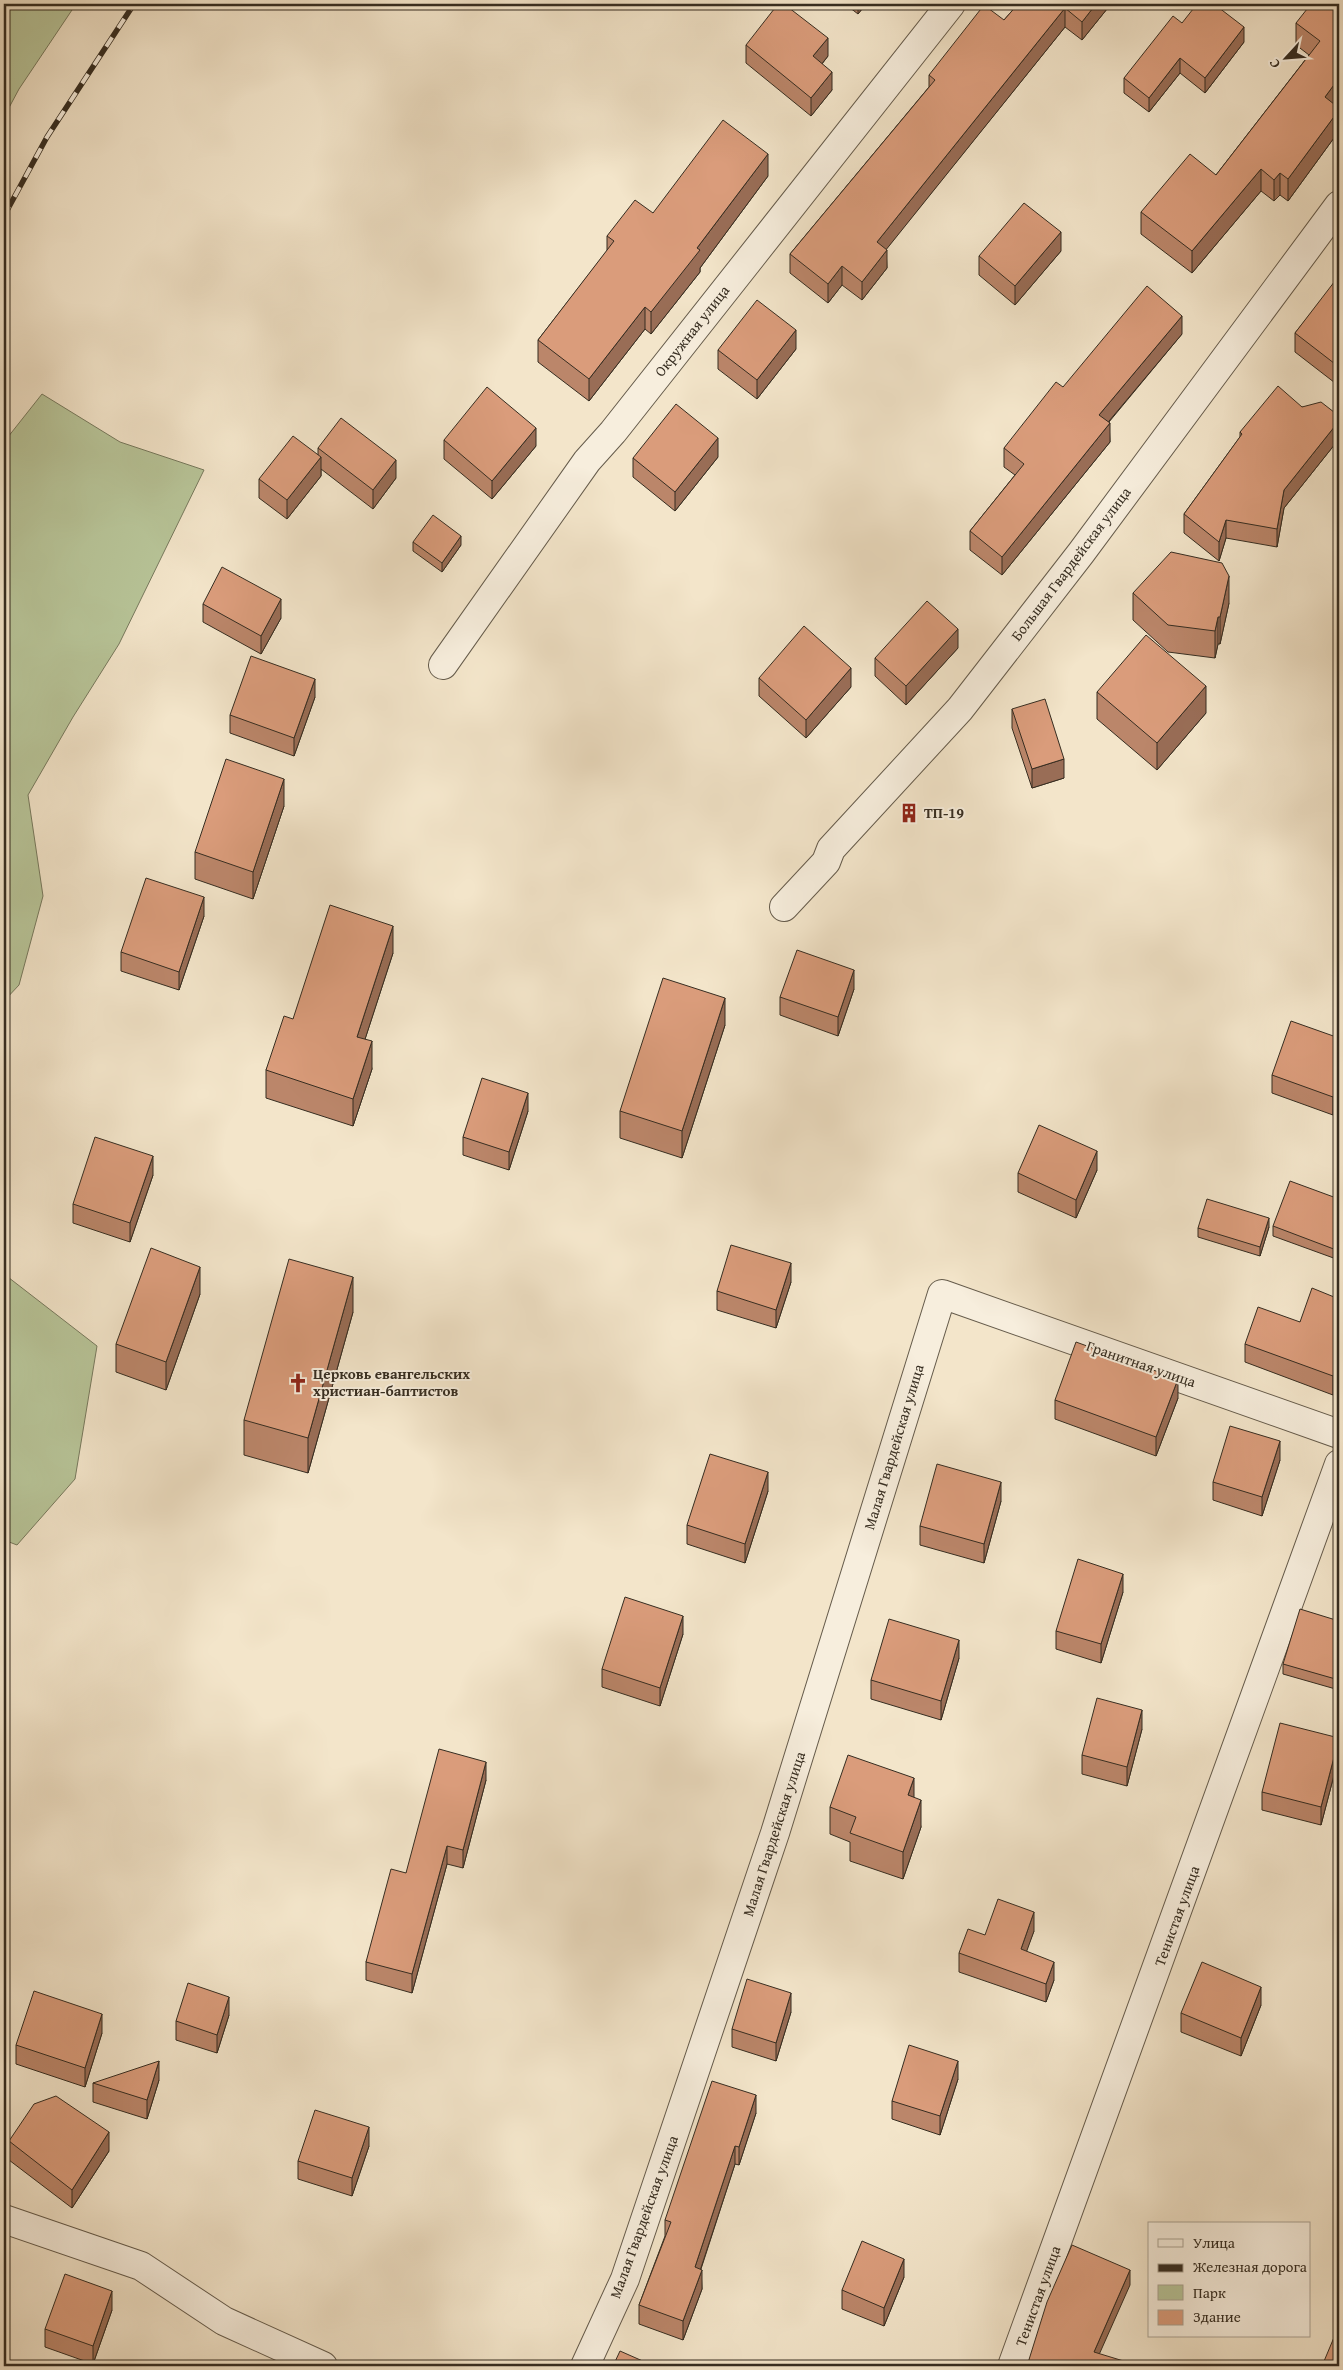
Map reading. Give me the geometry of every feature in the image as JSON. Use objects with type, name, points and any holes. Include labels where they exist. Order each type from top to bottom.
[{"type":"street","name":"Окружная улица","points":[[443,665],[587,461],[625,417],[951,4]]},
{"type":"street","name":"Большая Гвардейская улица","points":[[784,907],[826,862],[832,849],[960,709],[1081,553],[1339,205]]},
{"type":"street","name":"Гранитная улица","points":[[942,1294],[1339,1434]]},
{"type":"street","name":"Малая Гвардейская улица","points":[[585,2366],[625,2279],[775,1833],[942,1294]]},
{"type":"street","name":"Тенистая улица","points":[[1012,2366],[1339,1464]]},
{"type":"street","points":[[4,2219],[141,2266],[224,2321],[323,2366]]},
{"type":"green space","points":[[4,4],[76,4],[19,89],[4,117]]},
{"type":"green space","points":[[42,394],[120,442],[204,470],[119,644],[73,717],[28,795],[43,896],[19,985],[4,1001],[4,442]]},
{"type":"green space","points":[[4,1274],[97,1346],[75,1479],[17,1545],[4,1540]]},
{"type":"building","points":[[778,4],[784,4],[828,38],[813,56],[832,72],[811,98],[746,45]]},
{"type":"building","points":[[1018,4],[1096,4],[1082,22],[1065,8],[877,242],[887,250],[862,282],[842,266],[828,284],[790,254],[935,80],[929,75],[984,5],[1004,20]]},
{"type":"building","points":[[1197,4],[1214,4],[1244,27],[1205,78],[1180,58],[1149,98],[1124,78],[1173,16],[1182,23]]},
{"type":"building","points":[[1311,4],[1339,4],[1339,78],[1325,97],[1339,110],[1288,179],[1280,173],[1274,180],[1261,169],[1192,251],[1141,212],[1190,154],[1216,175],[1320,41],[1296,23]]},
{"type":"building","points":[[723,120],[768,154],[697,248],[700,250],[651,312],[645,307],[589,379],[538,340],[614,241],[607,236],[635,200],[653,213]]},
{"type":"building","points":[[1024,203],[1061,232],[1015,286],[979,256]]},
{"type":"building","points":[[1339,278],[1339,367],[1295,333]]},
{"type":"building","points":[[1147,286],[1182,316],[1099,415],[1110,423],[1002,557],[970,531],[1024,464],[1004,448],[1056,382],[1063,387]]},
{"type":"building","points":[[757,300],[796,330],[757,380],[718,350]]},
{"type":"building","points":[[1278,386],[1302,407],[1321,402],[1339,416],[1339,421],[1284,490],[1277,529],[1226,520],[1219,542],[1184,514],[1242,434],[1240,432]]},
{"type":"building","points":[[487,387],[536,428],[492,481],[444,440]]},
{"type":"building","points":[[676,404],[718,438],[675,492],[633,458]]},
{"type":"building","points":[[341,418],[396,460],[373,490],[318,448]]},
{"type":"building","points":[[293,436],[321,457],[287,500],[259,479]]},
{"type":"building","points":[[433,515],[461,536],[442,563],[413,542]]},
{"type":"building","points":[[1171,552],[1222,563],[1229,576],[1215,631],[1168,625],[1133,593]]},
{"type":"building","points":[[222,567],[281,599],[261,636],[203,604]]},
{"type":"building","points":[[927,601],[958,629],[906,686],[875,658]]},
{"type":"building","points":[[804,626],[851,668],[806,720],[759,678]]},
{"type":"building","points":[[1146,635],[1206,686],[1157,743],[1097,692]]},
{"type":"building","points":[[251,656],[315,679],[294,738],[230,715]]},
{"type":"building","points":[[1045,699],[1064,759],[1032,769],[1012,709]]},
{"type":"building","points":[[226,759],[284,779],[253,872],[195,852]]},
{"type":"building","points":[[146,878],[204,897],[179,972],[121,952]]},
{"type":"building","points":[[330,905],[393,926],[357,1037],[372,1041],[353,1099],[266,1070],[284,1016],[293,1019]]},
{"type":"building","points":[[797,950],[854,970],[838,1017],[780,997]]},
{"type":"building","points":[[663,978],[725,998],[682,1131],[620,1111]]},
{"type":"building","points":[[1291,1021],[1339,1038],[1339,1079],[1333,1097],[1272,1075]]},
{"type":"building","points":[[482,1078],[528,1093],[509,1152],[463,1137]]},
{"type":"building","points":[[1039,1125],[1097,1151],[1076,1200],[1018,1173]]},
{"type":"building","points":[[95,1137],[153,1156],[130,1223],[73,1204]]},
{"type":"building","points":[[1290,1181],[1339,1199],[1339,1251],[1273,1226]]},
{"type":"building","points":[[1207,1199],[1269,1218],[1260,1247],[1198,1228]]},
{"type":"building","points":[[731,1245],[791,1263],[776,1310],[717,1291]]},
{"type":"building","points":[[151,1248],[200,1267],[166,1362],[116,1344]]},
{"type":"building","name":"Церковь евангельских христиан-баптистов","points":[[289,1259],[353,1277],[308,1438],[244,1420]]},
{"type":"building","points":[[1312,1288],[1339,1299],[1339,1359],[1333,1376],[1245,1344],[1258,1307],[1300,1322]]},
{"type":"building","points":[[1076,1342],[1178,1379],[1156,1437],[1055,1400]]},
{"type":"building","points":[[1230,1426],[1280,1441],[1262,1497],[1213,1482]]},
{"type":"building","points":[[710,1454],[768,1472],[745,1544],[687,1525]]},
{"type":"building","points":[[937,1464],[1001,1482],[984,1544],[920,1526]]},
{"type":"building","points":[[1078,1559],[1123,1574],[1101,1644],[1056,1631]]},
{"type":"building","points":[[625,1597],[683,1616],[660,1688],[602,1669]]},
{"type":"building","points":[[1300,1609],[1339,1621],[1339,1680],[1283,1664]]},
{"type":"building","points":[[889,1619],[959,1640],[941,1701],[871,1680]]},
{"type":"building","points":[[1097,1698],[1142,1710],[1127,1767],[1082,1755]]},
{"type":"building","points":[[1280,1723],[1339,1738],[1321,1807],[1262,1792]]},
{"type":"building","points":[[439,1749],[486,1762],[463,1850],[447,1846],[412,1974],[366,1962],[391,1869],[406,1873]]},
{"type":"building","points":[[848,1755],[914,1778],[908,1795],[921,1800],[903,1852],[850,1833],[856,1817],[830,1807]]},
{"type":"building","points":[[998,1899],[1034,1912],[1021,1949],[1054,1962],[1046,1984],[959,1953],[968,1929],[985,1935]]},
{"type":"building","points":[[1202,1962],[1261,1987],[1241,2038],[1181,2013]]},
{"type":"building","points":[[747,1979],[791,1993],[776,2043],[732,2029]]},
{"type":"building","points":[[188,1983],[229,1997],[217,2035],[176,2021]]},
{"type":"building","points":[[34,1991],[102,2014],[85,2068],[16,2045]]},
{"type":"building","points":[[909,2045],[958,2061],[940,2116],[892,2101]]},
{"type":"building","points":[[159,2061],[147,2100],[93,2083]]},
{"type":"building","points":[[712,2081],[756,2095],[739,2147],[735,2146],[695,2267],[702,2270],[683,2321],[639,2305],[671,2222],[665,2220]]},
{"type":"building","points":[[56,2096],[109,2132],[72,2190],[9,2141],[34,2104]]},
{"type":"building","points":[[315,2110],[369,2127],[352,2178],[298,2161]]},
{"type":"building","points":[[862,2241],[904,2259],[884,2308],[842,2290]]},
{"type":"building","points":[[1072,2245],[1130,2270],[1094,2352],[1140,2366],[1027,2366],[1047,2302]]},
{"type":"building","points":[[65,2274],[112,2291],[93,2346],[45,2329]]},
{"type":"building","points":[[1335,2335],[1339,2337],[1339,2366],[1322,2366]]},
{"type":"building","points":[[620,2351],[654,2366],[613,2366]]},
{"type":"railway","points":[[4,216],[47,137],[134,4]]},
{"type":"place","name":"ТП-19","points":[[909,813]]},
{"type":"place","name":"Церковь евангельских христиан-баптистов","points":[[298,1383]]}]
